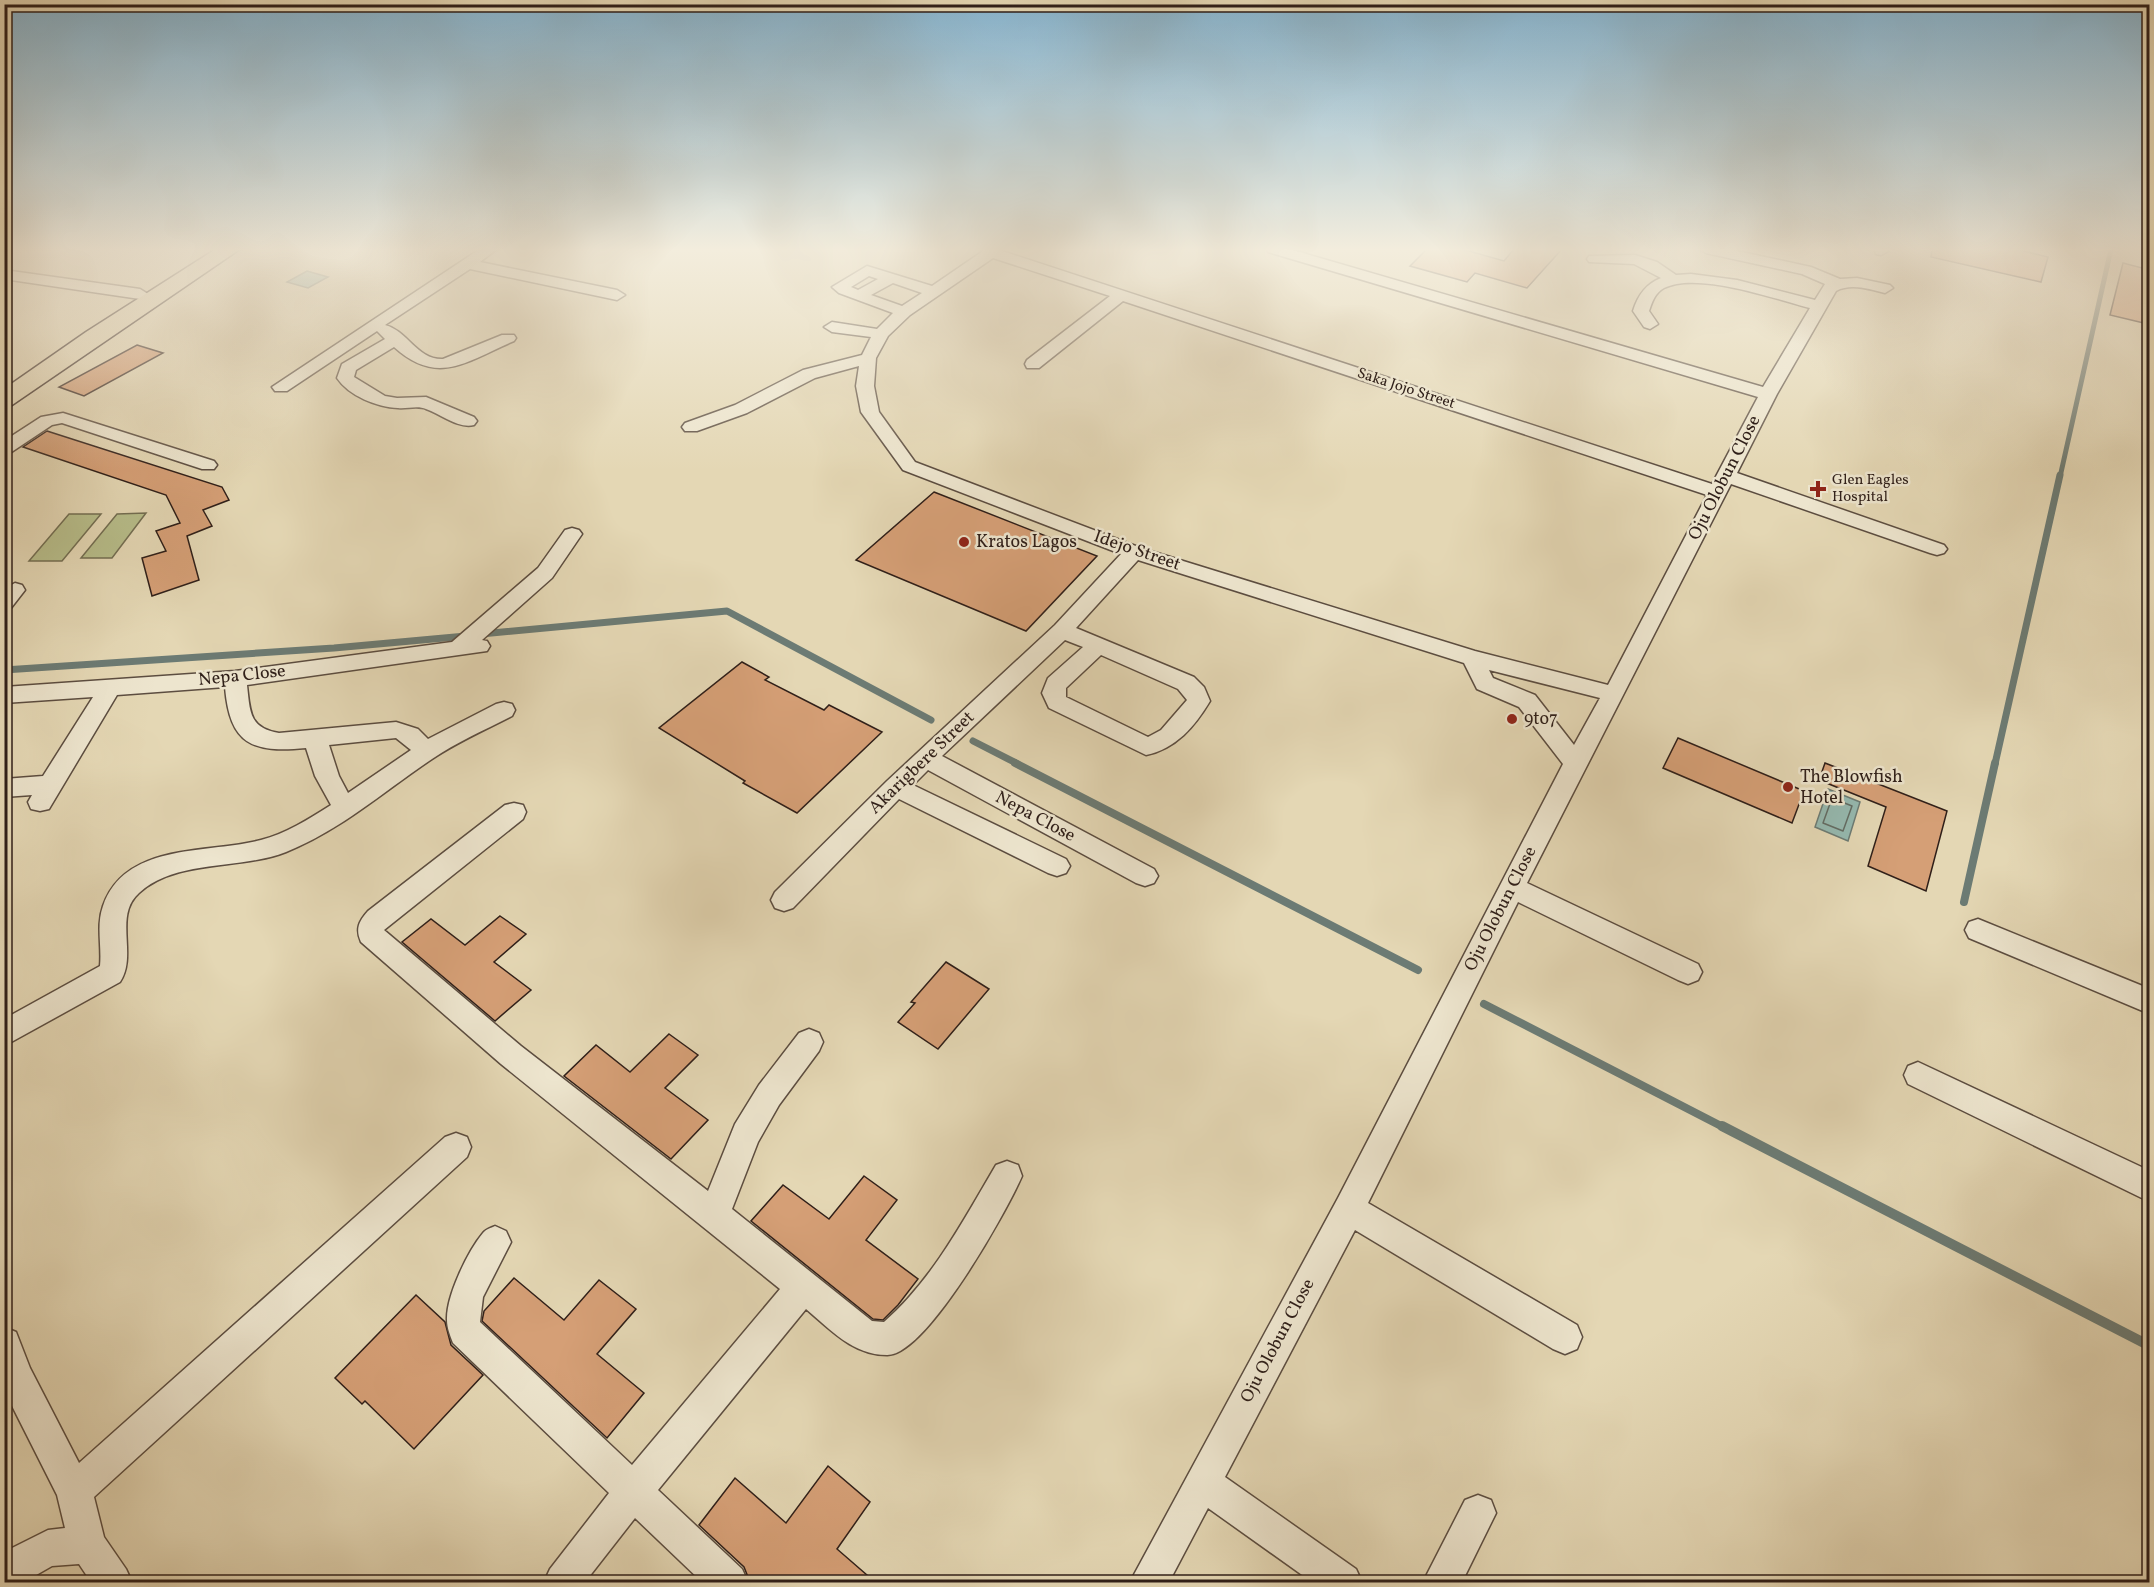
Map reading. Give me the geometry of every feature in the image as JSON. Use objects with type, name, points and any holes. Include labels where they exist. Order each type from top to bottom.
[{"type":"highway","points":[[4,383],[104,323]]},
{"type":"highway","points":[[4,400],[106,323]]},
{"type":"street","points":[[281,387],[376,323]]},
{"type":"street","name":"Idejo Street","points":[[893,323],[882,334],[868,358],[865,386],[870,412],[909,466],[1134,552],[1472,657],[1614,694]]},
{"type":"street","points":[[1033,364],[1085,323]]},
{"type":"street","name":"Saka Jojo Street","points":[[1210,323],[1722,484],[1938,549]]},
{"type":"street","points":[[1526,323],[1768,394]]},
{"type":"street","name":"Oju Olobun Close","points":[[1149,1582],[1349,1209],[1575,763],[1614,694],[1768,394],[1809,323]]},
{"type":"street","points":[[373,325],[396,339],[422,363],[435,365],[446,364],[508,338]]},
{"type":"street","points":[[832,327],[882,334]]},
{"type":"street","points":[[396,339],[348,368],[345,378],[357,388],[380,400],[397,403],[426,402],[468,421]]},
{"type":"street","points":[[691,427],[741,409],[809,374],[868,358]]},
{"type":"street","points":[[4,449],[47,421],[63,418],[208,465]]},
{"type":"street","name":"Nepa Close","points":[[4,695],[236,679],[475,638],[545,573],[572,534]]},
{"type":"street","name":"Akarigbere Street","points":[[784,900],[925,758],[1062,630],[1134,552]]},
{"type":"street","points":[[1062,630],[1186,683],[1196,693],[1199,701],[1166,741],[1158,746],[1146,746],[1057,702],[1053,693],[1056,684],[1098,646]]},
{"type":"street","points":[[1472,657],[1485,683],[1520,697],[1532,706],[1575,763]]},
{"type":"street","points":[[236,679],[241,716],[252,736],[262,740],[279,742],[396,730],[416,738],[425,752]]},
{"type":"street","points":[[4,788],[46,793],[110,688]]},
{"type":"street","points":[[4,1034],[110,974],[114,968],[112,920],[118,898],[130,884],[163,867],[260,851],[278,845],[345,809],[425,752],[504,710]]},
{"type":"street","points":[[315,739],[327,776],[345,809]]},
{"type":"street","name":"Nepa Close","points":[[925,758],[1145,876]]},
{"type":"street","points":[[896,788],[1057,866]]},
{"type":"street","points":[[514,812],[377,919],[371,926],[370,934],[512,1055],[866,1337],[890,1339],[909,1324],[945,1280],[1007,1176]]},
{"type":"street","points":[[1512,888],[1688,972]]},
{"type":"street","points":[[1978,930],[2150,1002]]},
{"type":"street","points":[[714,1215],[746,1134],[769,1095],[809,1042]]},
{"type":"street","points":[[1918,1075],[2150,1187]]},
{"type":"street","points":[[74,1491],[456,1146]]},
{"type":"street","points":[[1349,1209],[1565,1337]]},
{"type":"street","points":[[495,1242],[473,1281],[463,1308],[462,1321],[465,1331],[633,1494],[729,1582]]},
{"type":"street","points":[[563,1582],[590,1544],[803,1287]]},
{"type":"street","points":[[4,1344],[10,1380],[74,1491],[88,1545],[113,1582]]},
{"type":"street","points":[[1203,1483],[1343,1582]]},
{"type":"street","points":[[1442,1582],[1478,1513]]},
{"type":"street","points":[[4,1573],[48,1548],[88,1545]]},
{"type":"green space","points":[[146,513],[112,558],[81,558],[117,514]]},
{"type":"green space","points":[[69,514],[101,514],[62,561],[29,561]]},
{"type":"water","points":[[1828,789],[1860,802],[1848,841],[1815,827]]},
{"type":"building","points":[[137,345],[163,353],[84,396],[59,387]]},
{"type":"building","points":[[47,431],[222,487],[229,500],[203,510],[212,526],[187,536],[199,580],[152,596],[142,558],[166,551],[156,531],[180,523],[166,495],[23,447]]},
{"type":"building","points":[[934,492],[1097,556],[1026,631],[856,560]]},
{"type":"building","points":[[742,662],[769,677],[765,680],[824,710],[829,705],[882,732],[797,813],[743,783],[745,781],[659,728]]},
{"type":"building","points":[[1678,738],[1804,791],[1792,823],[1663,768]]},
{"type":"building","points":[[1825,763],[1947,811],[1926,891],[1868,866],[1886,807],[1819,780]]},
{"type":"building","points":[[500,916],[526,934],[494,962],[531,990],[495,1021],[402,942],[431,919],[465,945]]},
{"type":"building","points":[[946,962],[989,989],[938,1049],[898,1022],[915,1003],[911,1002]]},
{"type":"building","points":[[669,1034],[698,1055],[665,1088],[708,1120],[671,1159],[564,1076],[596,1045],[630,1072]]},
{"type":"building","points":[[864,1176],[897,1200],[866,1240],[918,1279],[883,1320],[873,1319],[751,1221],[783,1185],[829,1219]]},
{"type":"building","points":[[514,1278],[564,1320],[599,1280],[636,1309],[597,1354],[644,1393],[607,1438],[482,1321],[484,1311]]},
{"type":"building","points":[[416,1295],[445,1322],[451,1345],[483,1375],[414,1449],[365,1401],[362,1404],[335,1378]]},
{"type":"building","points":[[828,1466],[870,1502],[837,1549],[875,1582],[750,1582],[744,1567],[699,1525],[735,1478],[786,1523]]},
{"type":"waterway","points":[[2060,477],[2094,323]]},
{"type":"waterway","points":[[1995,764],[2060,475]]},
{"type":"waterway","points":[[481,634],[727,611],[931,720]]},
{"type":"waterway","points":[[4,670],[334,648],[466,636]]},
{"type":"waterway","points":[[973,741],[1018,764]]},
{"type":"waterway","points":[[1015,763],[1418,970]]},
{"type":"waterway","points":[[1964,902],[1995,763]]},
{"type":"waterway","points":[[1484,1004],[1725,1128]]},
{"type":"waterway","points":[[1722,1126],[2150,1346]]},
{"type":"place","name":"Glen Eagles Hospital","points":[[1818,489]]},
{"type":"place","name":"Kratos Lagos","points":[[964,542]]},
{"type":"place","name":"9to7","points":[[1512,719]]},
{"type":"place","name":"The Blowfish Hotel","points":[[1788,787]]}]
